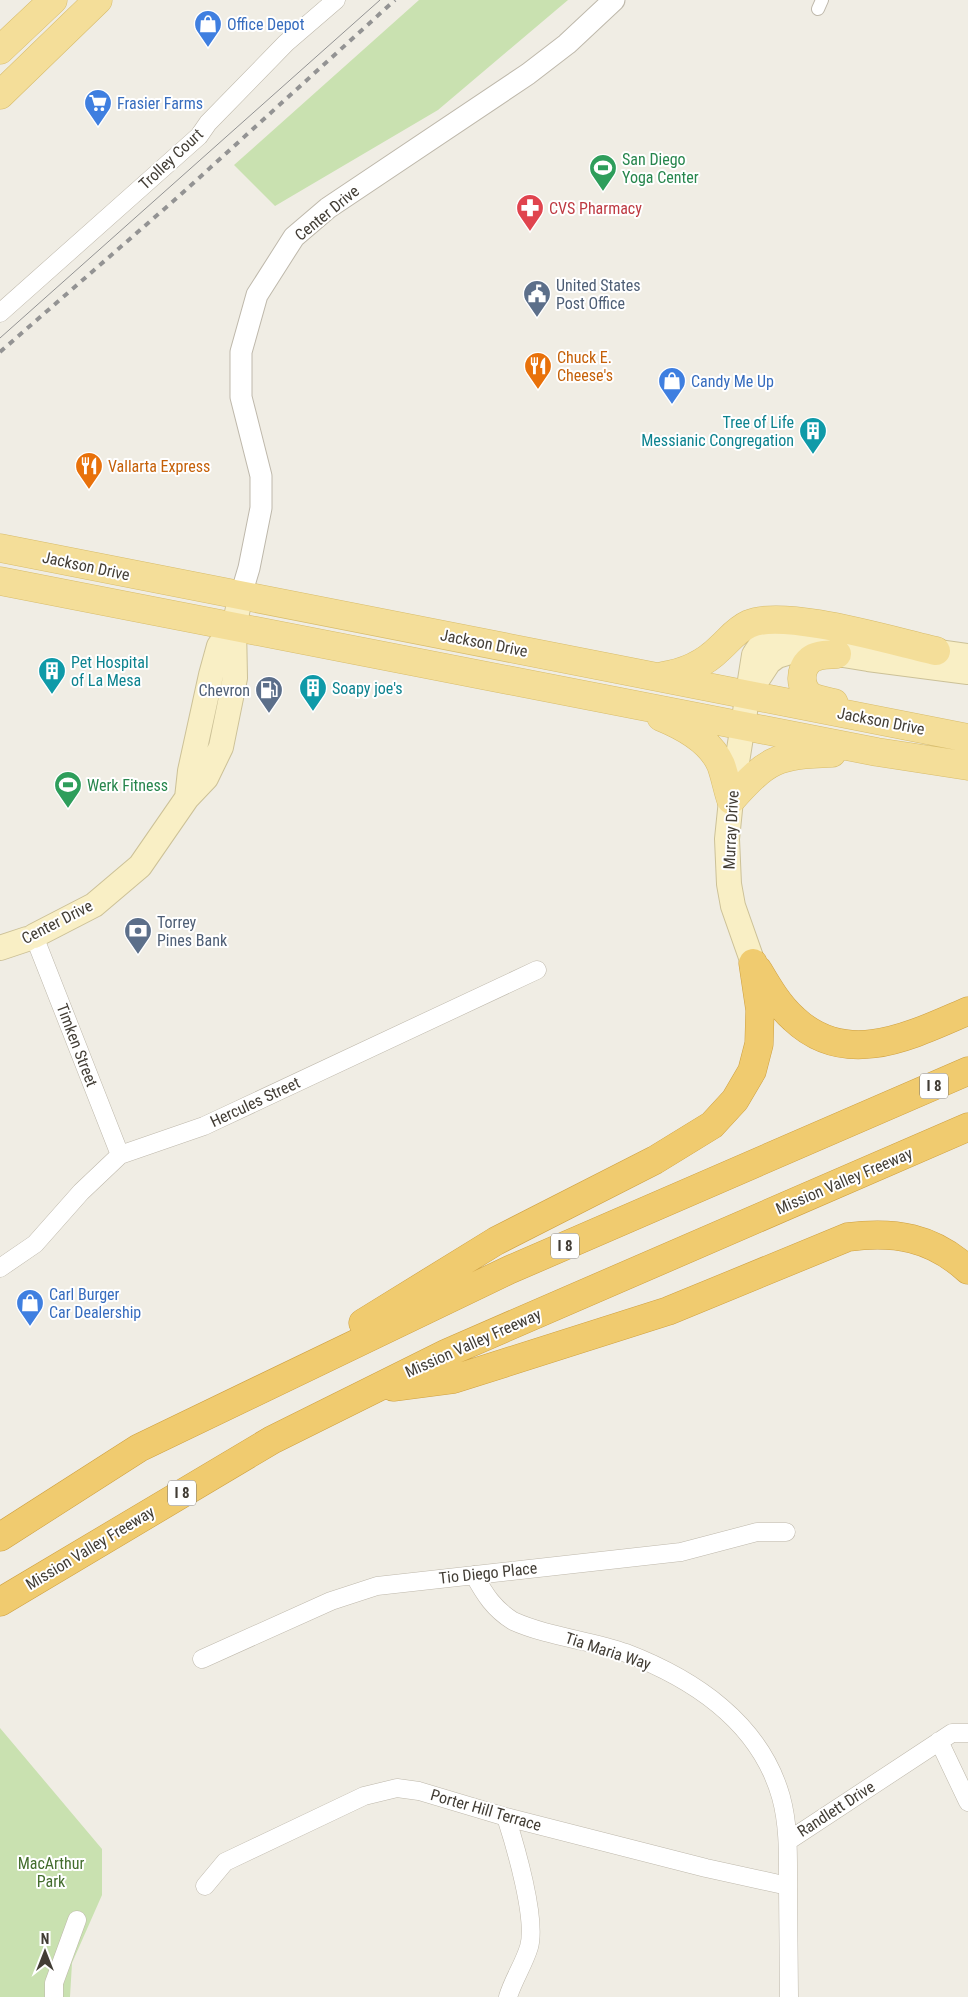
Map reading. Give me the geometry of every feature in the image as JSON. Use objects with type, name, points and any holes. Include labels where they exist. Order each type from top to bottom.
[{"type":"highway","points":[[754,962],[772,994],[793,1019],[815,1035],[841,1044],[865,1045],[888,1042],[968,1011]]},
{"type":"highway","points":[[236,1401],[496,1242],[655,1160],[712,1125],[735,1100],[752,1071],[759,1044],[760,1010],[754,962]]},
{"type":"highway","name":"I 8","points":[[0,1537],[139,1448],[236,1401],[509,1270],[968,1071]]},
{"type":"highway","name":"Mission Valley Freeway","points":[[0,1602],[272,1440],[367,1391],[447,1353],[968,1127]]},
{"type":"highway","points":[[367,1391],[454,1378],[668,1311],[848,1237],[879,1233],[906,1237],[933,1246],[968,1270]]},
{"type":"highway","points":[[0,1514],[139,1448]]},
{"type":"main road","points":[[0,50],[53,0]]},
{"type":"main road","points":[[0,95],[98,0]]},
{"type":"main road","name":"Jackson Drive","points":[[0,548],[968,738]]},
{"type":"main road","name":"Jackson Drive","points":[[0,581],[877,752],[968,766]]},
{"type":"main road","name":"Center Drive","points":[[0,948],[31,937],[94,905],[140,866],[187,798],[206,778],[221,747],[235,678],[234,626],[241,595]]},
{"type":"main road","points":[[656,677],[676,674],[690,668],[720,649],[738,630],[751,623],[764,621],[822,626],[936,651]]},
{"type":"main road","name":"Murray Drive","points":[[754,962],[740,931],[729,884],[727,839],[731,800],[754,655],[761,645],[779,638],[826,638],[968,656]]},
{"type":"main road","name":"Murray Drive","points":[[748,694],[769,662],[777,656],[803,648],[820,648],[837,654],[968,672]]},
{"type":"main road","points":[[837,654],[816,656],[805,666],[801,678],[806,692],[813,698],[892,714],[913,728]]},
{"type":"main road","points":[[473,673],[476,664],[485,659],[536,668],[579,662]]},
{"type":"main road","points":[[628,702],[681,725],[699,739],[721,764],[731,800]]},
{"type":"main road","points":[[731,800],[759,770],[783,757],[799,754],[877,752]]},
{"type":"street","name":"Trolley Court","points":[[0,312],[199,136],[208,123],[286,44],[336,0]]},
{"type":"street","name":"Center Drive","points":[[241,595],[250,568],[260,508],[260,476],[241,397],[240,352],[257,295],[294,237],[328,208],[528,74],[567,44],[614,0]]},
{"type":"street","name":"Timken Street","points":[[31,937],[120,1155]]},
{"type":"street","name":"Hercules Street","points":[[0,1268],[35,1244],[81,1192],[120,1155],[204,1126],[537,970]]},
{"type":"street","name":"Tio Diego Place","points":[[202,1659],[331,1601],[377,1586],[681,1552],[757,1532],[786,1532]]},
{"type":"street","name":"Tia Maria Way","points":[[474,1575],[488,1599],[513,1621],[625,1653],[656,1666],[714,1700],[744,1729],[766,1762],[781,1798],[788,1841]]},
{"type":"street","name":"Randlett Drive","points":[[789,1997],[788,1841],[939,1741],[952,1734],[968,1734]]},
{"type":"street","points":[[939,1741],[968,1802]]},
{"type":"street","name":"Porter Hill Terrace","points":[[205,1886],[225,1862],[364,1796],[386,1789],[408,1788],[506,1817],[706,1868],[788,1886]]},
{"type":"street","points":[[506,1817],[519,1859],[530,1925],[529,1945],[508,1997]]},
{"type":"street","points":[[54,1997],[54,1983],[77,1920]]},
{"type":"green space","points":[[419,0],[568,0],[438,110],[275,206],[234,165]]},
{"type":"green space","name":"MacArthur Park","points":[[0,1728],[102,1849],[102,1895],[72,1963],[70,1997],[0,1997]]},
{"type":"tram line","points":[[0,338],[380,0]]},
{"type":"railway","points":[[0,352],[178,197],[395,0]]},
{"type":"place","name":"Office Depot","points":[[208,48]]},
{"type":"place","name":"Frasier Farms","points":[[98,127]]},
{"type":"place","name":"San Diego Yoga Center","points":[[603,192]]},
{"type":"place","name":"CVS Pharmacy","points":[[530,232]]},
{"type":"place","name":"United States Post Office","points":[[537,318]]},
{"type":"place","name":"Chuck E. Cheese's","points":[[538,390]]},
{"type":"place","name":"Candy Me Up","points":[[672,405]]},
{"type":"place","name":"Tree of Life Messianic Congregation","points":[[813,455]]},
{"type":"place","name":"Vallarta Express","points":[[89,490]]},
{"type":"place","name":"Pet Hospital of La Mesa","points":[[52,695]]},
{"type":"place","name":"Soapy joe's","points":[[313,712]]},
{"type":"place","name":"Chevron","points":[[269,714]]},
{"type":"place","name":"Werk Fitness","points":[[68,809]]},
{"type":"place","name":"Torrey Pines Bank","points":[[138,955]]},
{"type":"place","name":"Carl Burger Car Dealership","points":[[30,1327]]}]
